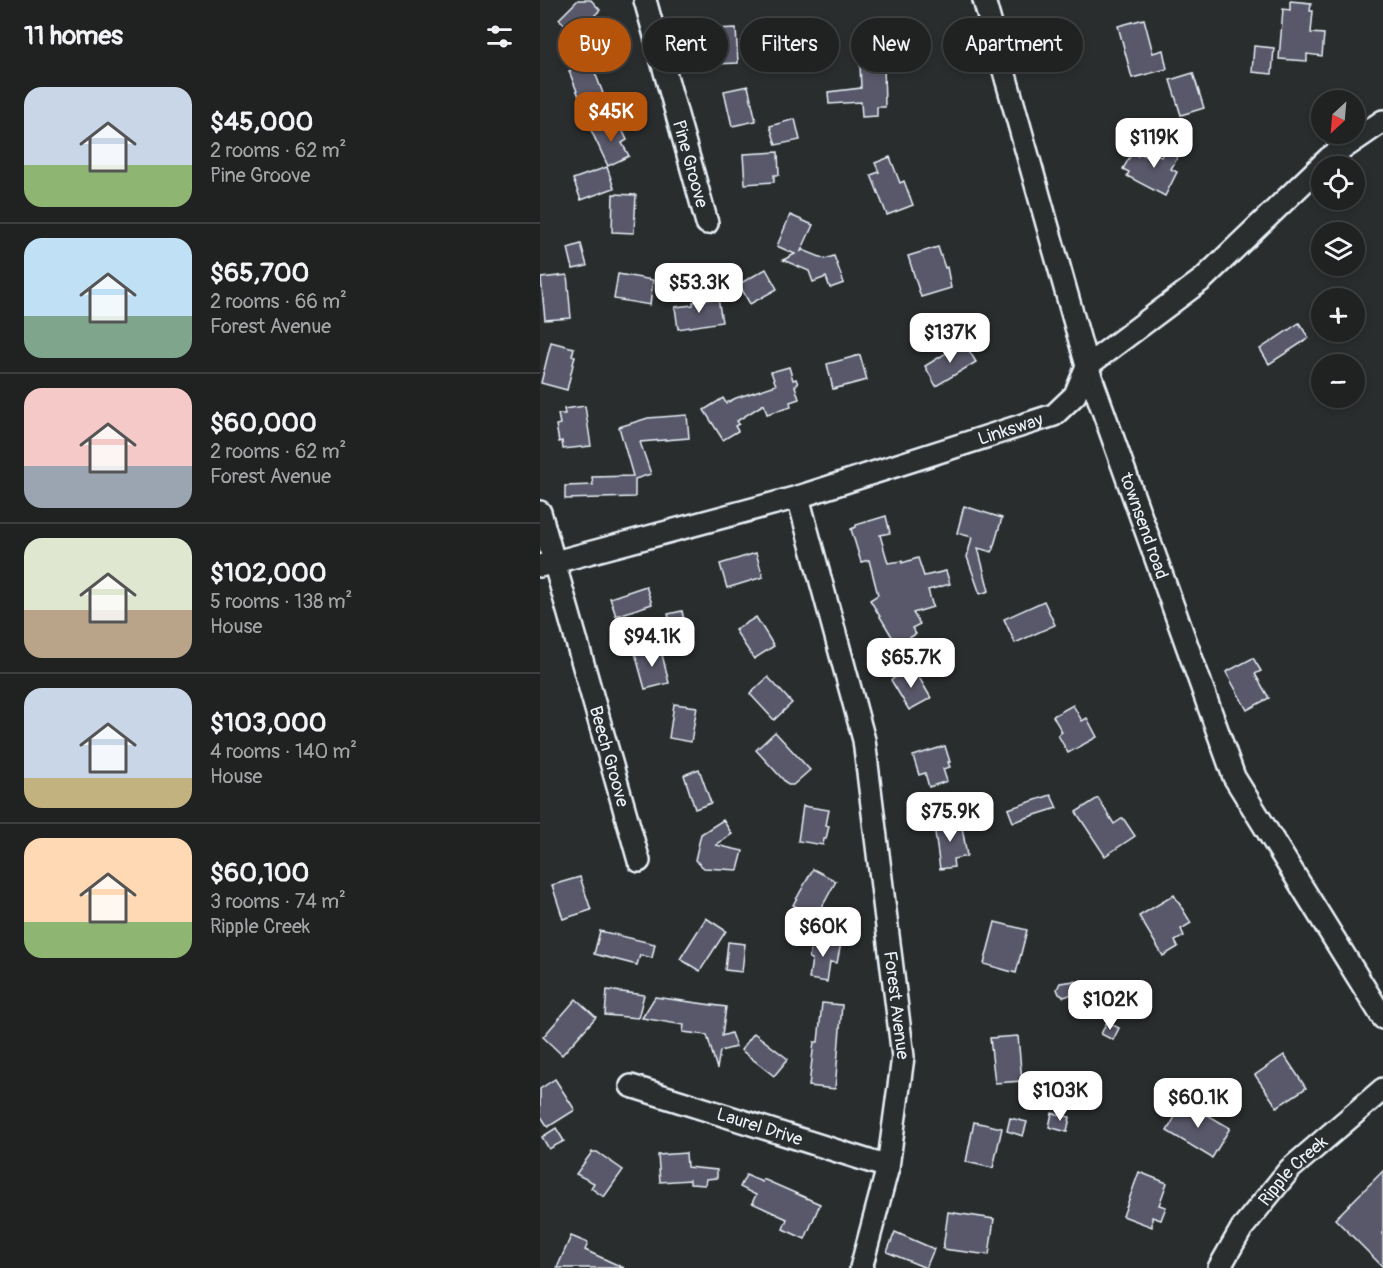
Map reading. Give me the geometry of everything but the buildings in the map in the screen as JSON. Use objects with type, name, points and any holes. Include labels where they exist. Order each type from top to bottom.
[{"type":"street","name":"Pine Groove","points":[[645,0],[707,223]]},
{"type":"street","name":"townsend road","points":[[984,0],[1087,366],[1234,777],[1383,1018]]},
{"type":"street","points":[[1087,366],[1203,279],[1329,158],[1383,121]]},
{"type":"street","name":"Linksway","points":[[547,564],[798,497],[1054,416],[1075,395],[1087,366]]},
{"type":"street","name":"Forest Avenue","points":[[798,497],[864,740],[903,1056],[888,1167],[861,1268]]},
{"type":"street","name":"Beech Groove","points":[[540,512],[547,564],[639,861]]},
{"type":"street","name":"Laurel Drive","points":[[631,1086],[888,1167]]},
{"type":"street","name":"Ripple Creek","points":[[1219,1268],[1242,1228],[1290,1169],[1383,1089]]}]
